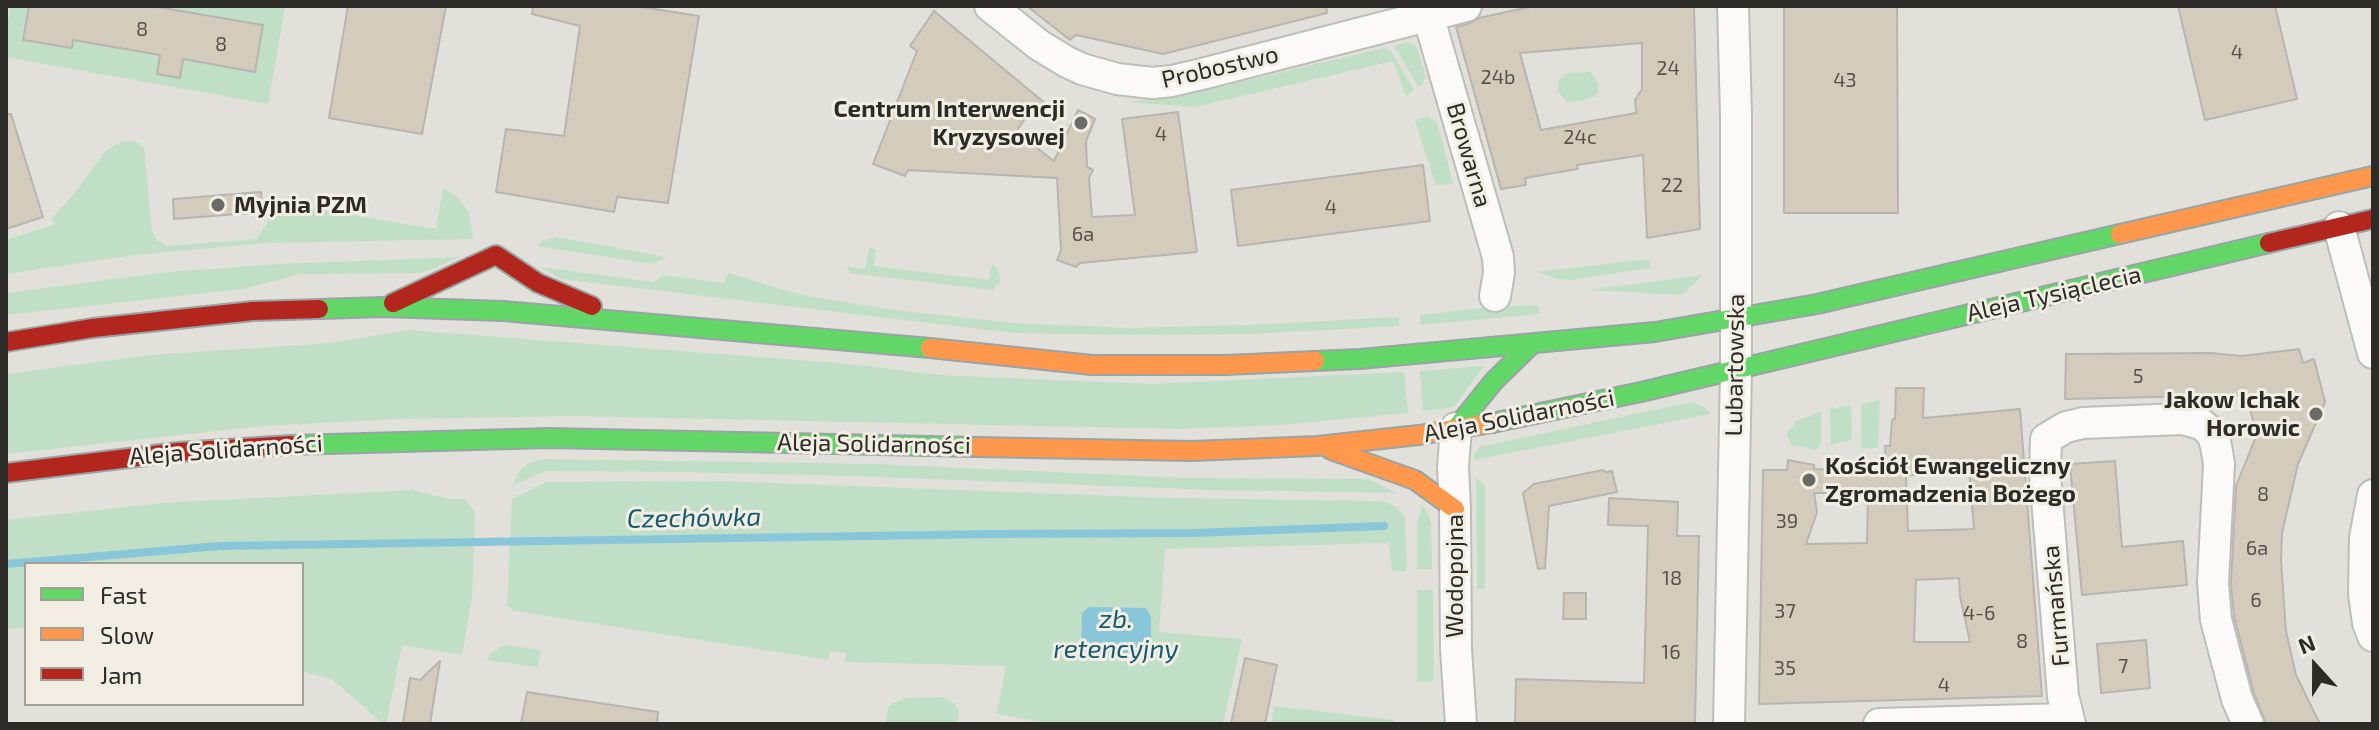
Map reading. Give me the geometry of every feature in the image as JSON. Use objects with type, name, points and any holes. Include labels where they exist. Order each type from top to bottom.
[{"type":"main road","name":"Aleja Tysiąclecia","points":[[1736,319],[1817,304],[2373,176]]},
{"type":"main road","name":"Aleja Tysiąclecia","points":[[1736,370],[2373,219]]},
{"type":"main road","points":[[383,307],[496,255],[538,283],[633,323]]},
{"type":"main road","points":[[6,342],[93,328],[253,311],[383,307],[503,311],[845,339],[1092,365],[1225,365],[1531,345],[1655,332],[1736,319]]},
{"type":"main road","points":[[1456,428],[1494,381],[1531,345]]},
{"type":"main road","name":"Aleja Solidarności","points":[[6,473],[178,452],[372,441],[550,438],[1179,451],[1317,446],[1419,435],[1533,416],[1736,370]]},
{"type":"main road","points":[[1317,446],[1415,480],[1455,509]]},
{"type":"street","name":"Probostwo","points":[[990,6],[1039,45],[1074,66],[1117,79],[1152,83],[1202,74],[1466,6]]},
{"type":"street","name":"Lubartowska","points":[[1729,724],[1736,370],[1733,6]]},
{"type":"street","name":"Browarna","points":[[1428,15],[1498,257],[1495,296]]},
{"type":"street","points":[[2339,227],[2373,353]]},
{"type":"street","name":"Furmańska","points":[[2069,722],[2063,696],[2046,439],[2066,427],[2083,423],[2183,419],[2201,424],[2212,433],[2219,464],[2213,583],[2216,620],[2237,699],[2248,724]]},
{"type":"street","name":"Wodopojna","points":[[1456,428],[1453,467],[1456,649],[1461,724]]},
{"type":"street","points":[[2373,495],[2365,538],[2364,594],[2373,636]]},
{"type":"street","points":[[1879,724],[2069,722]]},
{"type":"green space","points":[[10,6],[285,6],[268,104],[6,57]]},
{"type":"green space","points":[[1406,42],[1416,46],[1424,69],[1422,85],[1418,86],[1396,49],[1395,46]]},
{"type":"green space","points":[[1383,48],[1394,56],[1414,90],[1406,96],[1393,61],[1195,107],[1126,102],[1178,97]]},
{"type":"green space","points":[[1591,72],[1598,83],[1596,96],[1567,102],[1558,92],[1558,80],[1567,73]]},
{"type":"green space","points":[[1427,116],[1437,122],[1453,183],[1436,185],[1415,121]]},
{"type":"green space","points":[[124,141],[135,141],[144,148],[152,231],[157,240],[167,246],[256,239],[268,222],[268,201],[436,229],[443,188],[456,196],[469,212],[473,239],[266,243],[135,255],[6,274],[6,240],[55,224],[52,218],[104,153]]},
{"type":"green space","points":[[557,237],[667,257],[652,264],[537,246],[542,241]]},
{"type":"green space","points":[[869,248],[876,249],[874,266],[989,280],[992,264],[999,270],[1000,282],[993,290],[850,273],[846,266],[865,269]]},
{"type":"green space","points":[[461,257],[421,273],[302,274],[243,289],[6,315],[6,293],[168,272]]},
{"type":"green space","points":[[1649,259],[1650,268],[1570,280],[1538,272]]},
{"type":"green space","points":[[540,267],[654,282],[663,275],[724,283],[728,273],[802,295],[895,310],[1013,323],[1129,328],[1399,317],[1399,326],[1249,334],[1014,333],[561,279]]},
{"type":"green space","points":[[1703,275],[1682,295],[1587,290]]},
{"type":"green space","points":[[1538,305],[1539,314],[1421,325],[1420,315]]},
{"type":"green space","points":[[408,330],[851,364],[939,375],[1150,384],[1404,372],[1408,413],[1281,425],[1180,429],[572,416],[401,419],[263,426],[6,454],[6,374],[150,355],[332,343]]},
{"type":"green space","points":[[1484,366],[1454,407],[1423,411],[1420,371]]},
{"type":"green space","points":[[1880,399],[1878,448],[1862,448],[1861,405]]},
{"type":"green space","points":[[1692,402],[1711,414],[1474,460],[1479,447]]},
{"type":"green space","points":[[1851,405],[1852,440],[1831,445],[1830,409]]},
{"type":"green space","points":[[1821,412],[1821,443],[1817,450],[1791,445],[1786,434],[1797,421]]},
{"type":"green space","points":[[547,459],[875,464],[1188,478],[1369,479],[1397,493],[683,472],[545,471],[512,486],[522,468],[531,462]]},
{"type":"green space","points":[[1476,477],[1485,486],[1485,589],[1477,589]]},
{"type":"green space","points":[[723,481],[1170,498],[1383,501],[1397,507],[1405,518],[1407,571],[1392,571],[1389,543],[1165,549],[1159,632],[1242,639],[1223,724],[1051,724],[997,714],[1006,666],[845,662],[846,653],[830,651],[828,660],[514,611],[507,606],[512,499],[546,482]]},
{"type":"green space","points":[[412,490],[449,499],[465,499],[475,513],[472,596],[462,655],[402,645],[386,724],[383,724],[333,680],[304,672],[304,562],[24,562],[24,628],[6,629],[6,520],[163,503]]},
{"type":"green space","points":[[1422,505],[1431,523],[1432,569],[1417,569],[1417,524]]},
{"type":"green space","points":[[1417,590],[1433,590],[1434,681],[1417,682]]},
{"type":"green space","points":[[505,645],[541,650],[538,667],[487,660],[491,653]]},
{"type":"green space","points":[[942,697],[955,704],[959,711],[957,724],[885,724],[889,706],[897,701]]},
{"type":"green space","points":[[1274,706],[1394,720],[1395,724],[1271,724]]},
{"type":"water","name":"zb. retencyjny","points":[[1089,607],[1146,608],[1151,617],[1151,653],[1148,658],[1101,660],[1085,651],[1081,646],[1082,613]]},
{"type":"building","points":[[29,6],[151,6],[263,25],[255,72],[183,59],[180,78],[157,74],[160,55],[73,40],[72,48],[23,40]]},
{"type":"building","points":[[348,6],[446,6],[422,134],[329,118]]},
{"type":"building","points":[[533,6],[636,6],[699,16],[668,203],[617,197],[614,212],[496,192],[506,129],[564,136],[580,26],[532,14]]},
{"type":"building","points":[[1027,6],[1326,6],[1327,13],[1163,54],[1076,35],[1070,40]]},
{"type":"building","points":[[1534,6],[1694,6],[1700,229],[1647,238],[1643,155],[1577,165],[1578,169],[1525,178],[1526,185],[1501,189],[1456,27],[1479,18]],"holes":[[[1642,43],[1642,89],[1635,100],[1636,113],[1541,130],[1520,53]]]},
{"type":"building","points":[[1784,6],[1897,6],[1898,213],[1784,213]]},
{"type":"building","points":[[2178,6],[2275,6],[2297,99],[2205,120]]},
{"type":"building","points":[[934,11],[1046,104],[1030,111],[1016,132],[1054,161],[1078,110],[1095,119],[1086,141],[1087,167],[1093,170],[1089,178],[1092,217],[1135,215],[1122,119],[1178,112],[1197,252],[1080,263],[1076,267],[1057,260],[1061,250],[1057,178],[908,170],[905,176],[873,164],[917,51],[910,46]]},
{"type":"building","points":[[6,114],[11,114],[43,217],[6,229]]},
{"type":"building","points":[[1423,165],[1430,221],[1238,246],[1231,190]]},
{"type":"building","name":"Myjnia PZM","points":[[261,192],[263,212],[174,219],[173,199]]},
{"type":"building","points":[[2299,349],[2303,363],[2314,359],[2325,402],[2298,464],[2282,533],[2281,561],[2286,631],[2296,675],[2320,724],[2266,724],[2254,693],[2234,617],[2231,583],[2236,486],[2257,434],[2246,395],[2065,399],[2066,354],[2211,353],[2242,356]]},
{"type":"building","points":[[1896,388],[1924,388],[1923,418],[2020,409],[2042,696],[1759,704],[1763,470],[1787,470],[1788,460],[1814,465],[1814,469],[1857,470],[1857,467],[1886,466],[1885,446],[1890,446],[1892,420],[1895,419]],"holes":[[[1969,468],[1974,529],[1908,531],[1906,476]],[[1814,493],[1868,493],[1867,543],[1806,544],[1817,512]],[[1959,578],[1970,642],[1914,642],[1916,580]]]},
{"type":"building","points":[[2115,461],[2122,547],[2183,541],[2187,585],[2082,595],[2070,464]]},
{"type":"building","points":[[1603,470],[1612,471],[1617,492],[1549,506],[1545,568],[1538,569],[1523,493],[1534,484]]},
{"type":"building","points":[[1609,498],[1678,502],[1677,536],[1699,536],[1695,724],[1515,724],[1516,679],[1644,683],[1648,526],[1608,525]]},
{"type":"building","points":[[1564,593],[1586,593],[1586,619],[1563,619]]},
{"type":"building","points":[[2146,640],[2150,688],[2101,693],[2097,644]]},
{"type":"building","points":[[1245,658],[1277,665],[1265,724],[1231,724]]},
{"type":"building","points":[[440,661],[430,724],[403,724],[410,678],[420,680]]},
{"type":"building","points":[[527,692],[658,712],[657,724],[521,724]]},
{"type":"waterway","name":"Czechówka","points":[[30,562],[220,546],[1193,533],[1384,526]]},
{"type":"waterway","name":"Czechówka","points":[[6,564],[24,562]]},
{"type":"traffic: fast","points":[[1315,361],[1655,332],[1817,304],[2120,234]]},
{"type":"traffic: fast","points":[[1492,423],[1641,392],[2269,243]]},
{"type":"traffic: fast","points":[[319,309],[383,307],[503,311],[930,348]]},
{"type":"traffic: fast","points":[[1456,428],[1494,381],[1531,345]]},
{"type":"traffic: fast","points":[[291,445],[550,438],[976,447]]},
{"type":"traffic: slow","points":[[2120,234],[2373,176]]},
{"type":"traffic: slow","points":[[930,348],[1092,365],[1315,361]]},
{"type":"traffic: slow","points":[[976,447],[1192,451],[1317,446],[1492,423]]},
{"type":"traffic: slow","points":[[1331,450],[1415,480],[1455,509]]},
{"type":"traffic: jam","points":[[2269,243],[2373,219]]},
{"type":"traffic: jam","points":[[393,303],[496,255],[538,283],[592,306]]},
{"type":"traffic: jam","points":[[6,342],[93,328],[253,311],[319,309]]},
{"type":"traffic: jam","points":[[6,473],[178,452],[291,445]]},
{"type":"place","name":"Centrum Interwencji Kryzysowej","points":[[1081,123]]},
{"type":"place","name":"Myjnia PZM","points":[[218,205]]},
{"type":"place","name":"Jakow Ichak Horowic","points":[[2316,414]]},
{"type":"place","name":"Kościół Ewangeliczny Zgromadzenia Bożego","points":[[1809,480]]}]
